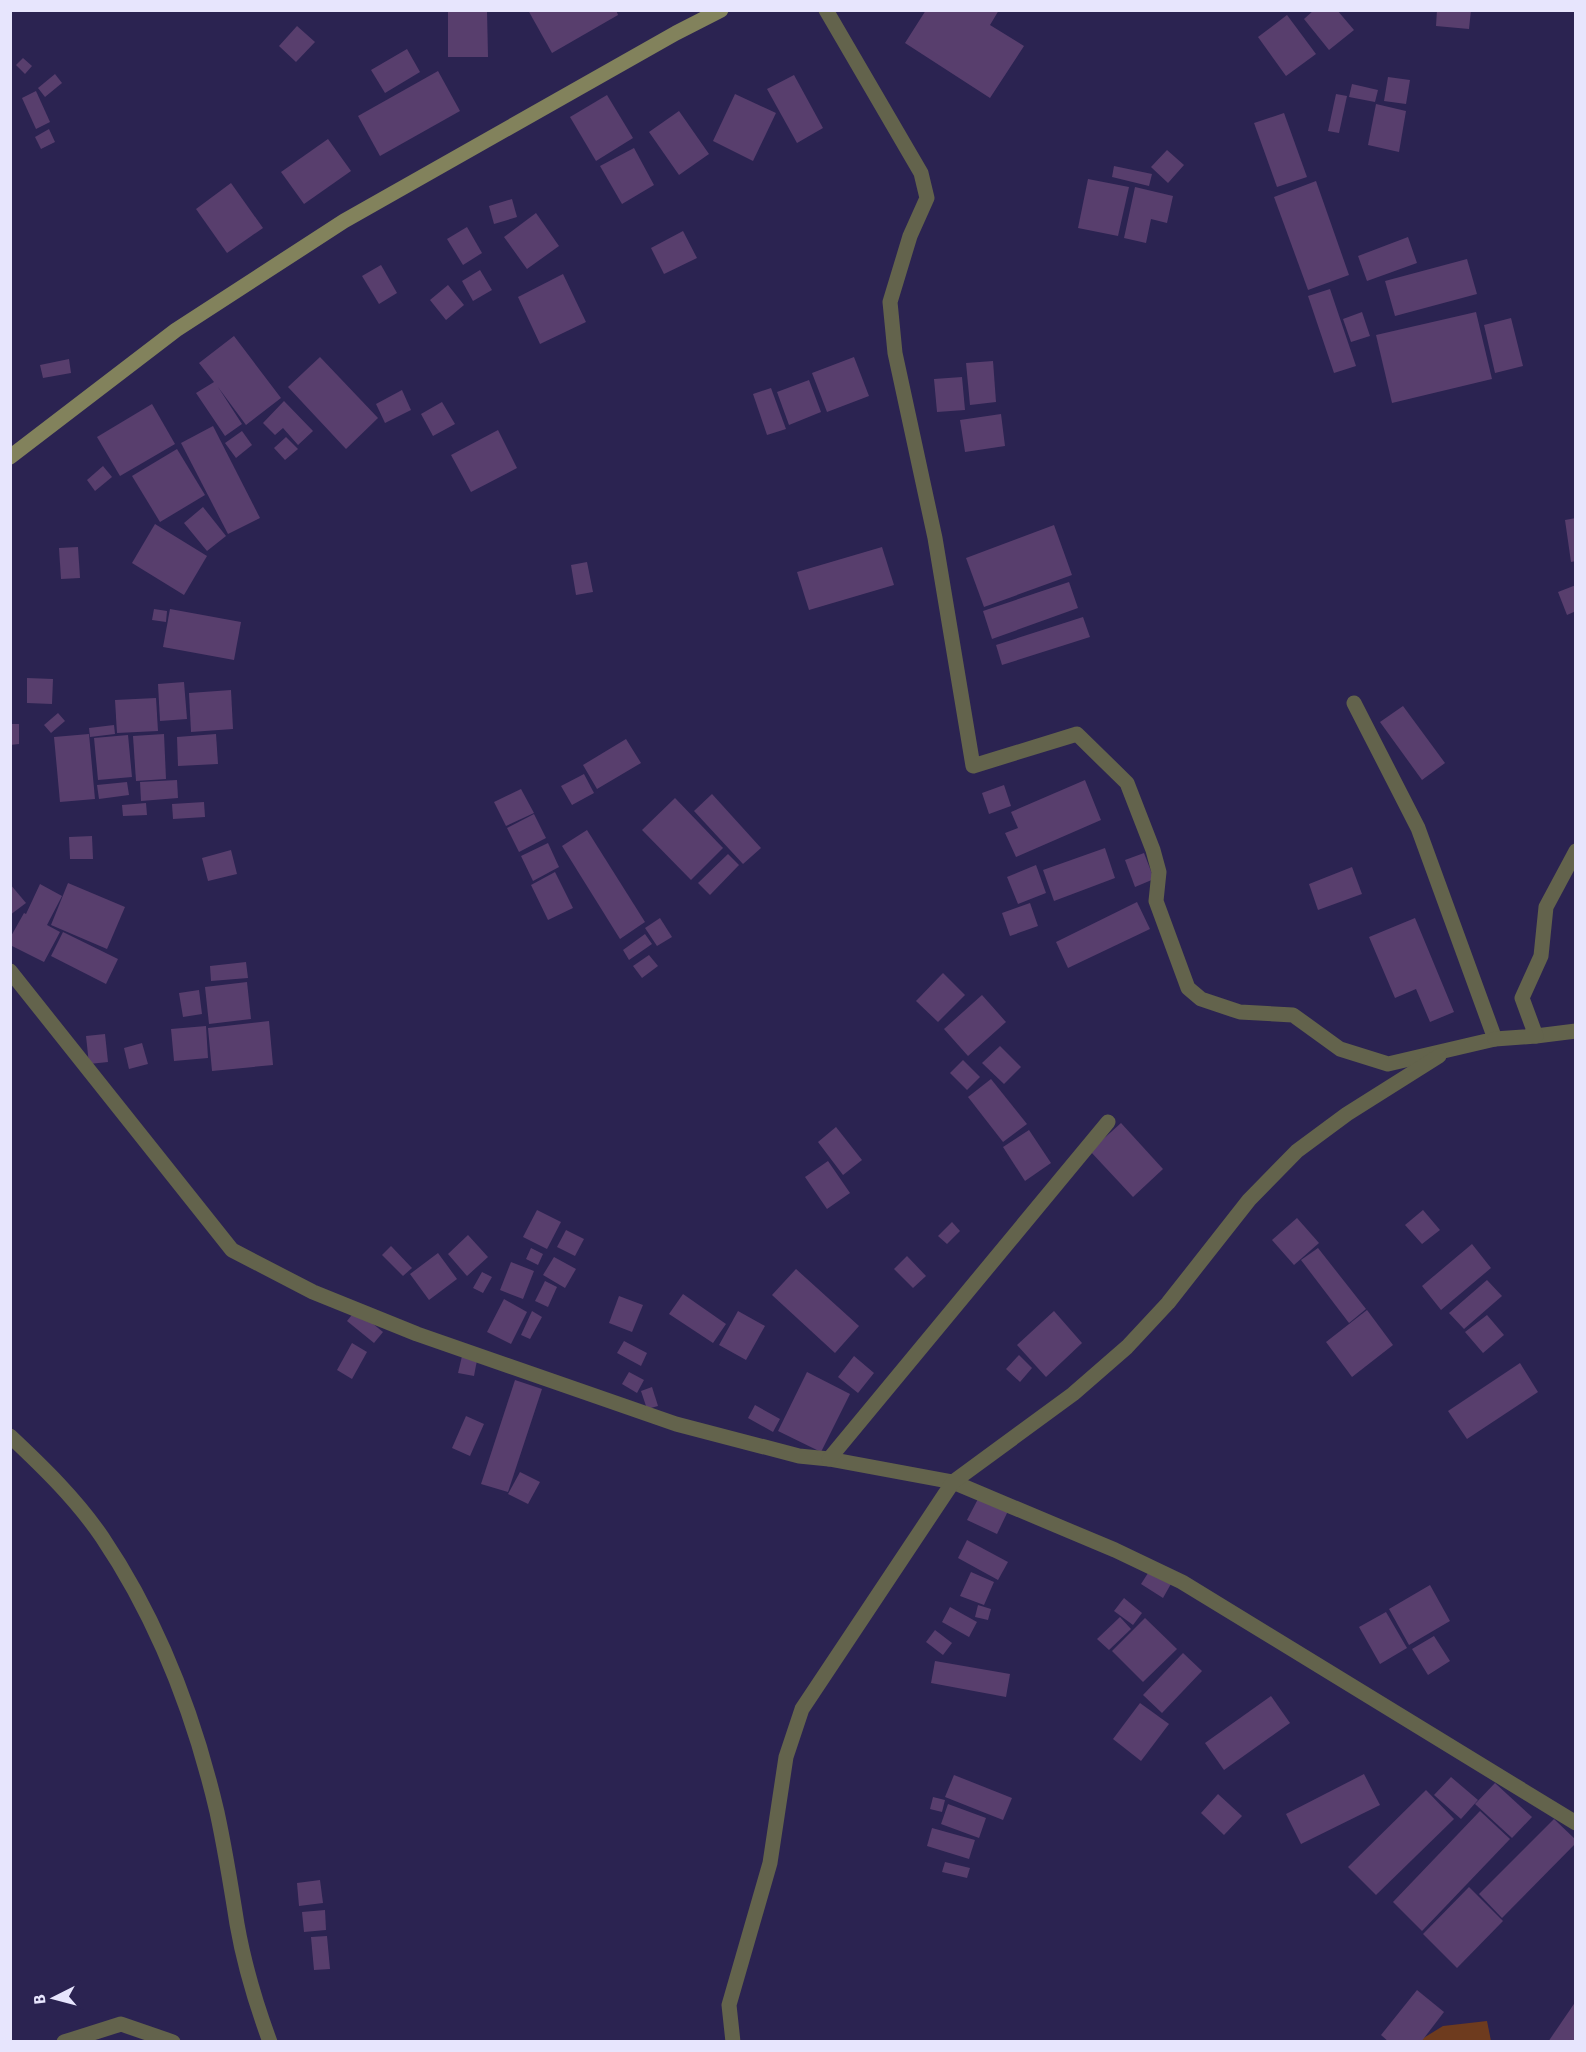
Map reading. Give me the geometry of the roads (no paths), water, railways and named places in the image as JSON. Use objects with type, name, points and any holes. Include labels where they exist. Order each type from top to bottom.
[{"type":"street","points":[[10,457],[176,330],[344,221],[676,33],[721,10]]},
{"type":"street","points":[[826,10],[921,173],[927,198],[910,236],[890,302],[895,353],[935,538],[973,766],[1077,734],[1126,783],[1153,850],[1159,872],[1156,901],[1188,988],[1201,999],[1240,1012],[1293,1015],[1340,1048],[1388,1064],[1495,1039],[1575,1031]]},
{"type":"street","points":[[1354,703],[1418,828],[1495,1039]]},
{"type":"street","points":[[1536,1036],[1522,998],[1541,956],[1546,907],[1575,851]]},
{"type":"street","points":[[10,971],[232,1250],[313,1292],[417,1334],[676,1424],[799,1456],[829,1459],[953,1482],[1115,1550],[1182,1582],[1575,1823]]},
{"type":"street","points":[[733,2042],[729,2005],[770,1863],[786,1757],[802,1708],[953,1482],[1073,1394],[1127,1347],[1168,1303],[1249,1200],[1297,1151],[1347,1114],[1451,1049]]},
{"type":"street","points":[[829,1459],[1108,1122]]},
{"type":"street","points":[[10,1436],[68,1493],[101,1535],[129,1580],[168,1657],[203,1759],[221,1832],[237,1925],[249,1976],[270,2042]]},
{"type":"street","points":[[64,2042],[121,2024],[173,2042]]}]
